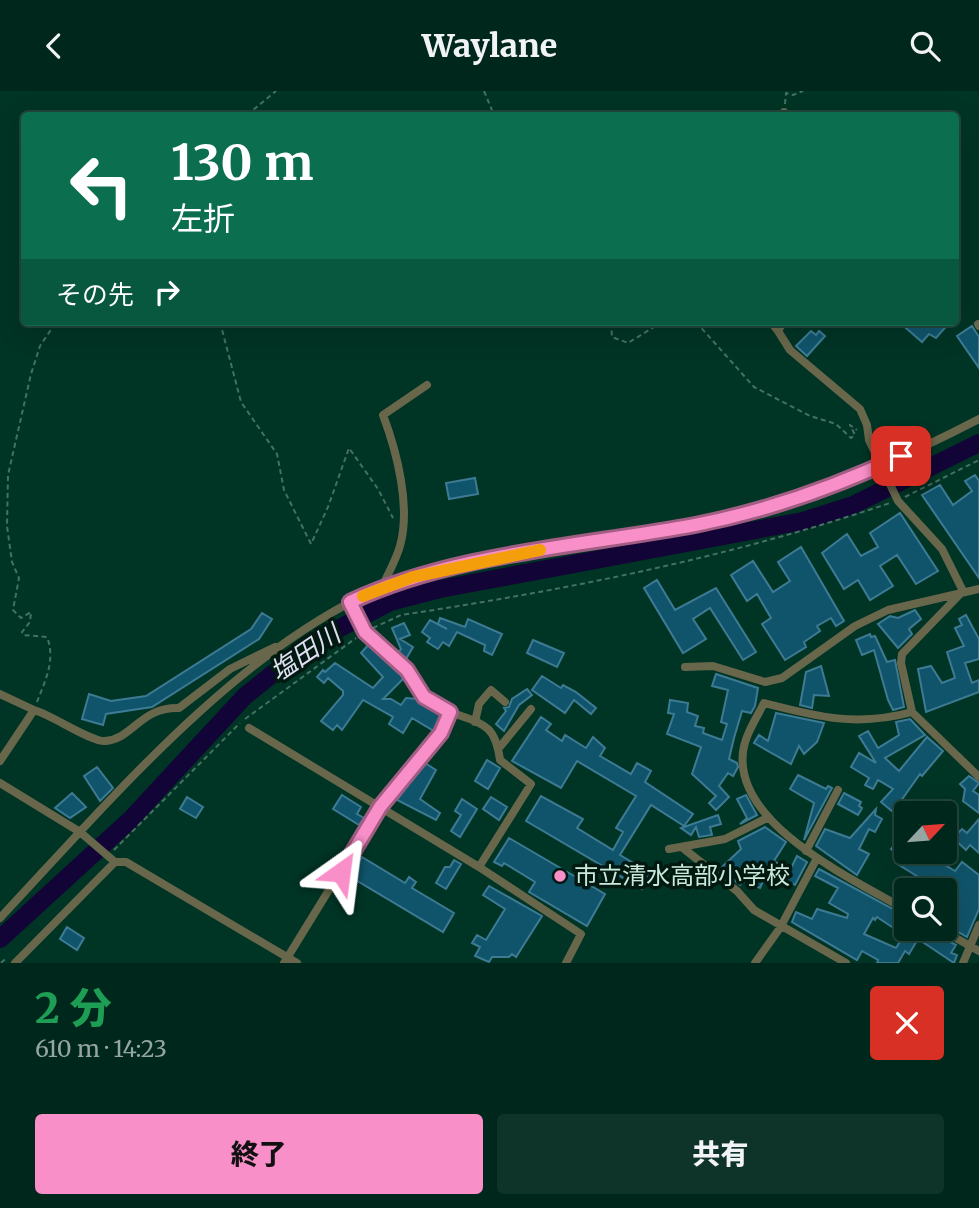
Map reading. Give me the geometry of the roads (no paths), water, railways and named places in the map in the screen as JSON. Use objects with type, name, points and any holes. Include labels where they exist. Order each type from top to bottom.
[{"type":"street","points":[[774,326],[790,350],[860,409],[867,425],[869,440],[898,501],[942,549],[963,591]]},
{"type":"street","points":[[778,331],[781,326]]},
{"type":"street","points":[[382,587],[400,546],[404,521],[398,475],[383,415],[426,385]]},
{"type":"street","points":[[0,694],[102,741],[115,739],[159,708],[179,708],[230,669],[288,642],[382,587],[413,577],[519,555],[697,524],[760,509],[883,469],[979,419]]},
{"type":"street","points":[[685,667],[713,666],[765,682],[782,678],[855,626],[888,610],[979,589]]},
{"type":"street","points":[[963,591],[902,654],[901,663],[912,712],[979,777]]},
{"type":"street","points":[[351,605],[365,632],[407,670],[424,697],[450,712],[490,728],[498,739],[500,760],[531,784],[479,867]]},
{"type":"street","points":[[0,918],[208,707],[288,642]]},
{"type":"street","points":[[475,722],[479,704],[491,690],[505,702]]},
{"type":"street","points":[[894,903],[806,851],[768,818],[750,787],[742,756],[745,741],[764,703],[831,720],[877,720],[912,712]]},
{"type":"street","points":[[499,748],[531,709]]},
{"type":"street","points":[[0,761],[34,710]]},
{"type":"street","points":[[286,960],[380,807],[441,733],[450,712]]},
{"type":"street","points":[[248,728],[479,867],[581,934],[566,963]]},
{"type":"street","points":[[0,783],[81,833],[111,860],[126,862],[286,960],[297,963]]},
{"type":"street","points":[[806,851],[838,790]]},
{"type":"street","points":[[669,849],[725,839],[768,818]]},
{"type":"street","points":[[683,848],[737,891],[754,910],[780,928],[846,963]]},
{"type":"street","points":[[755,963],[780,928],[817,858]]},
{"type":"street","points":[[15,963],[111,860]]},
{"type":"street","points":[[963,963],[979,925]]},
{"type":"street","points":[[957,939],[979,951]]},
{"type":"waterway","name":"塩田川","points":[[0,939],[130,820],[245,696],[317,640],[390,602],[440,589],[803,521],[853,505],[979,443]]},
{"type":"place","name":"市立清水高部小学校","points":[[560,876]]}]
